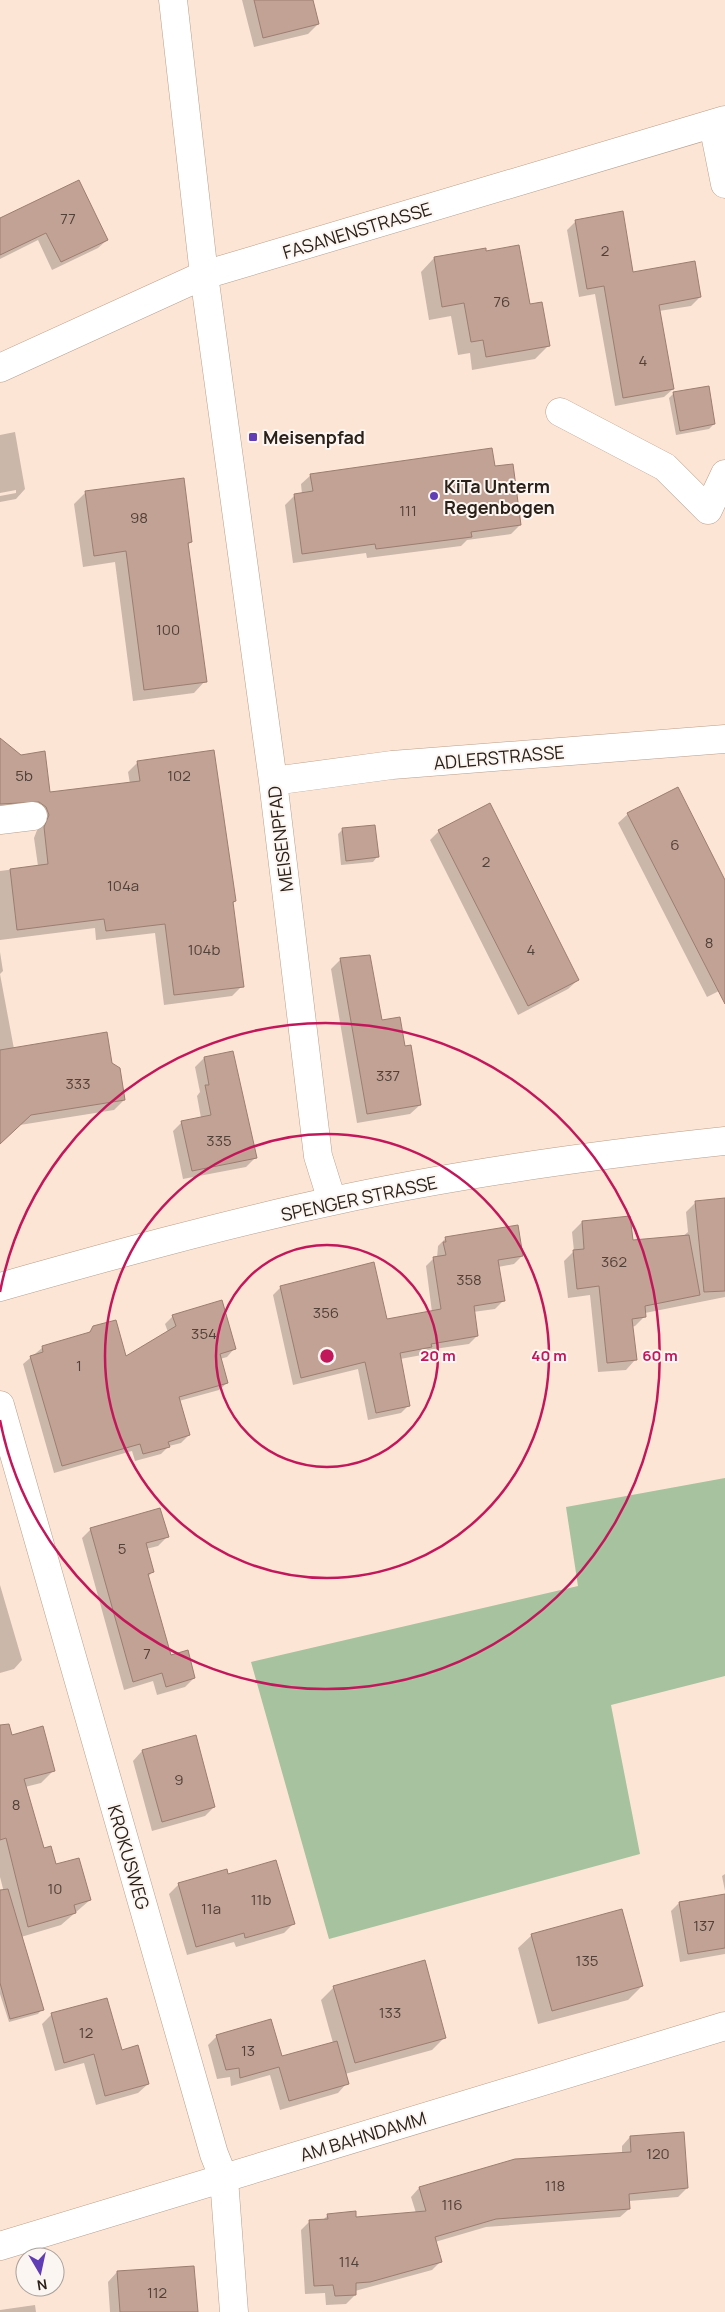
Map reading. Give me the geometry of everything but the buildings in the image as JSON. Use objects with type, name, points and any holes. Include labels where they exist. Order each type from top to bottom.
[{"type":"street","name":"MEISENPFAD","points":[[173,0],[204,275],[273,781],[318,1156],[332,1201]]},
{"type":"street","name":"FASANENSTRASSE","points":[[0,368],[204,275],[719,122]]},
{"type":"street","points":[[719,122],[725,184]]},
{"type":"street","points":[[560,412],[665,467],[708,510],[725,474]]},
{"type":"street","name":"ADLERSTRASSE","points":[[273,781],[392,765],[725,738]]},
{"type":"street","points":[[0,820],[33,816]]},
{"type":"street","name":"SPENGER STRASSE","points":[[0,1287],[133,1250],[332,1201],[402,1187],[612,1153],[725,1142]]},
{"type":"street","name":"KROKUSWEG","points":[[0,1405],[211,2144],[224,2179],[234,2312]]},
{"type":"street","name":"AM BAHNDAMM","points":[[0,2246],[725,2026]]},
{"type":"green space","points":[[725,1478],[725,1676],[611,1705],[640,1854],[329,1939],[251,1662],[578,1586],[566,1507]]},
{"type":"place","name":"Meisenpfad","points":[[253,437]]},
{"type":"place","name":"KiTa Unterm Regenbogen","points":[[434,496]]}]
